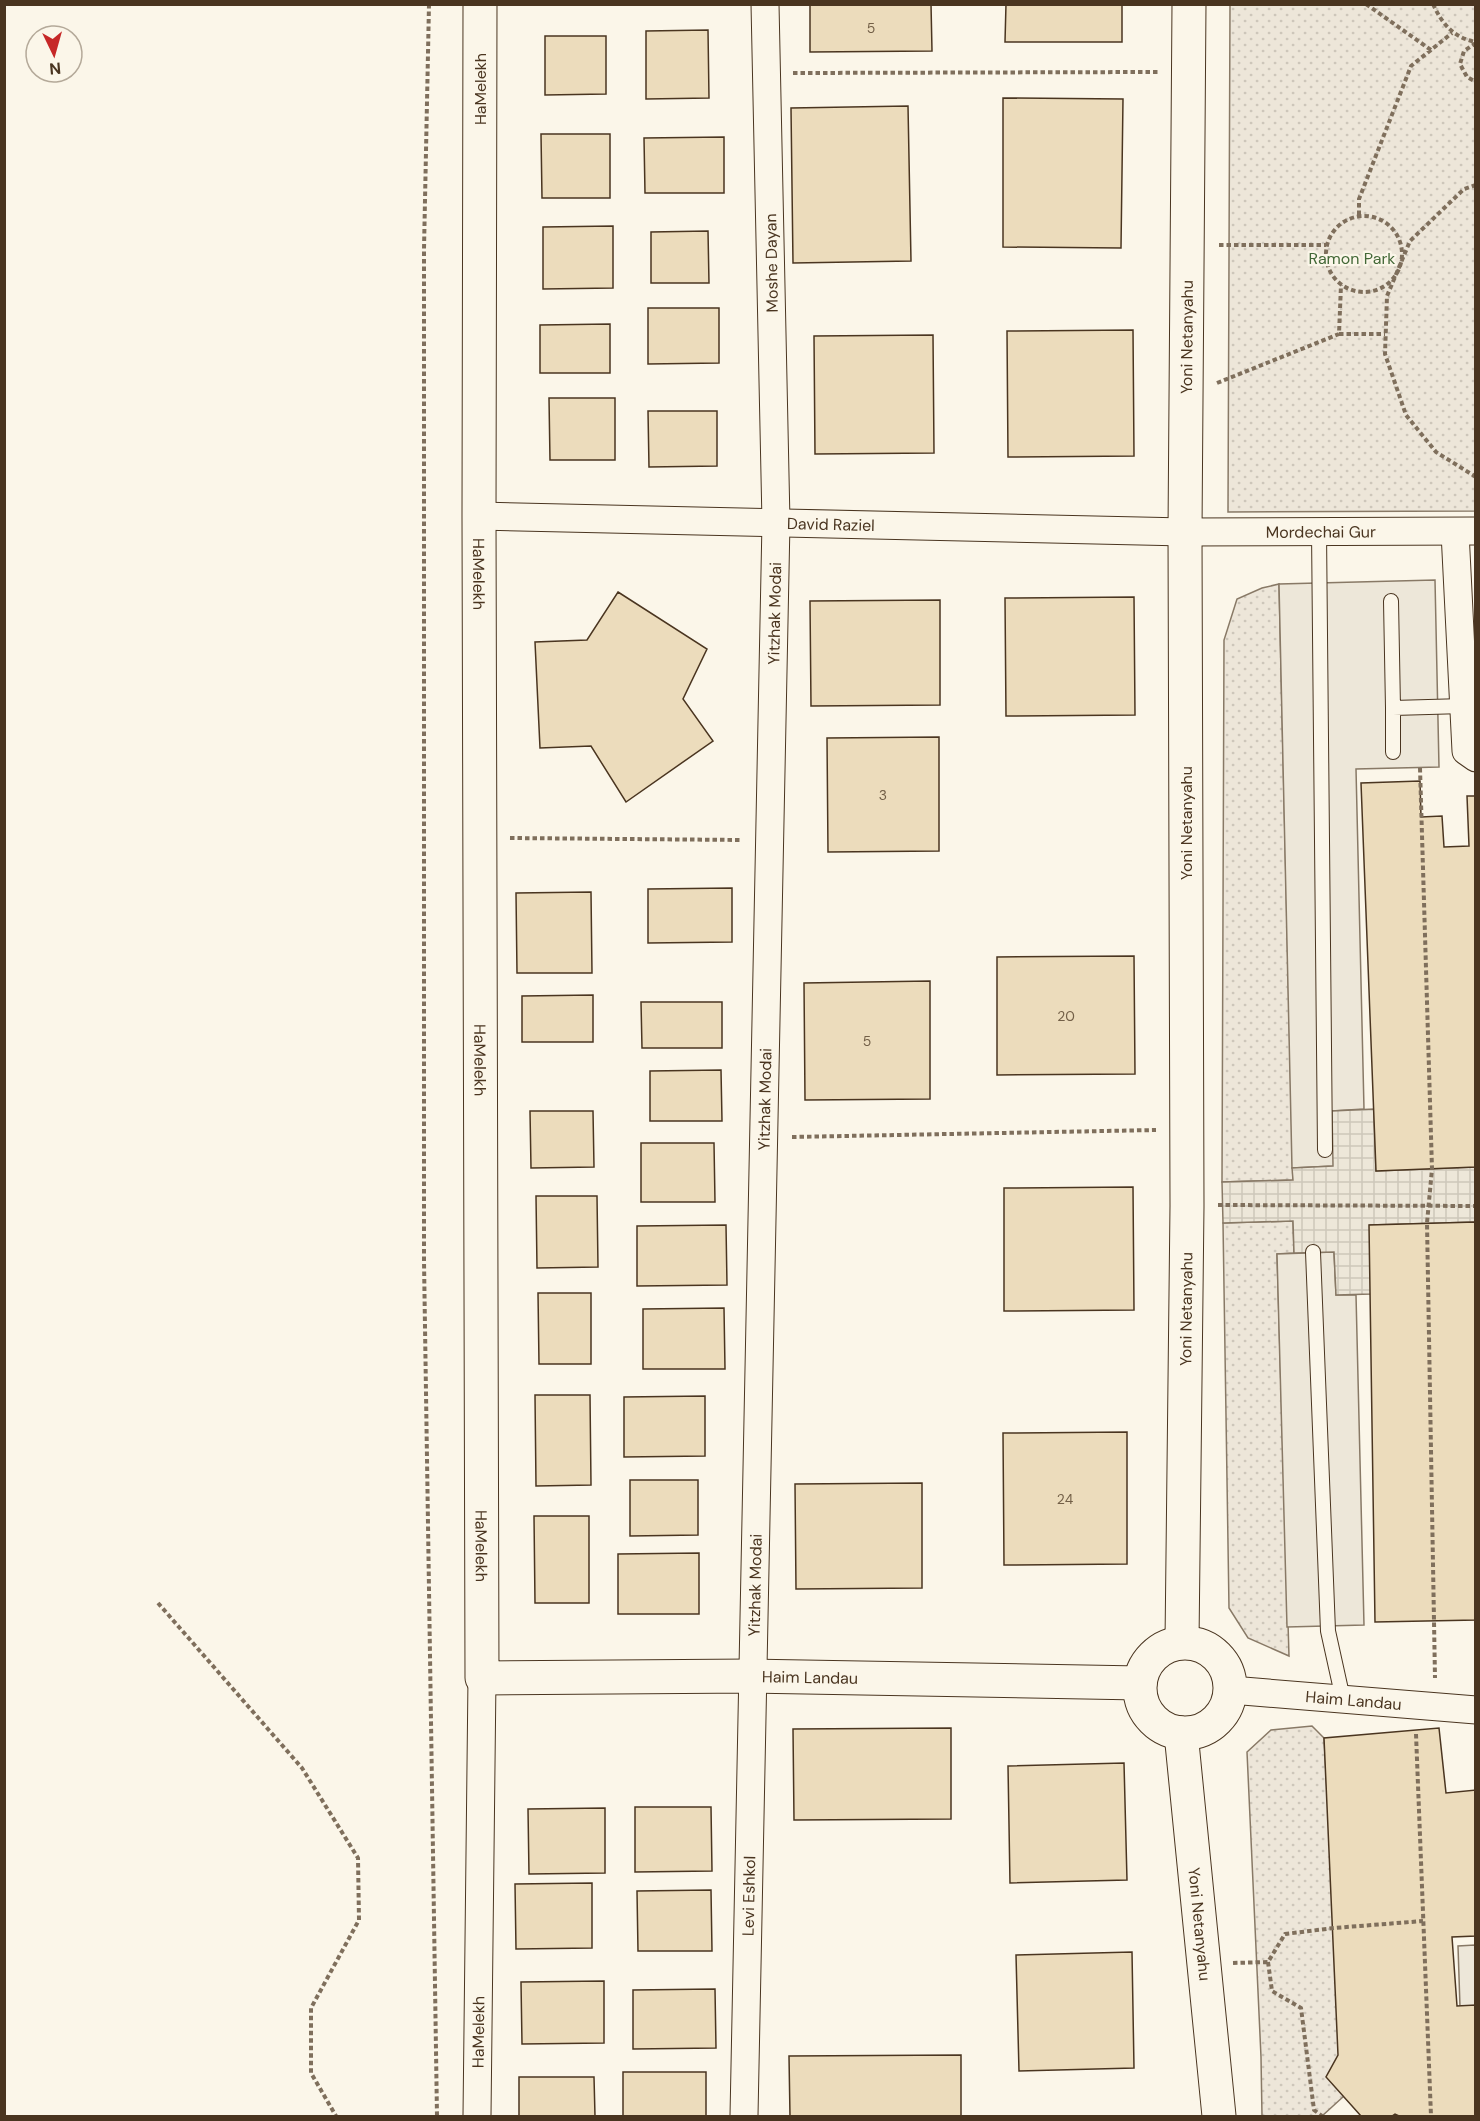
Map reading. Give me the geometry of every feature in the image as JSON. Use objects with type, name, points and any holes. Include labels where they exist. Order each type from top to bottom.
[{"type":"street","name":"HaMelekh","points":[[477,2116],[482,1678],[480,4]]},
{"type":"street","name":"Moshe Dayan","points":[[765,4],[776,522]]},
{"type":"street","name":"Yoni Netanyahu","points":[[1182,1642],[1187,1206],[1185,532],[1190,4]]},
{"type":"street","name":"David Raziel","points":[[479,516],[1185,532]]},
{"type":"street","name":"Yitzhak Modai","points":[[752,1676],[776,522]]},
{"type":"street","name":"Mordechai Gur","points":[[1185,532],[1465,531],[1466,751],[1476,758]]},
{"type":"street","points":[[1182,1642],[1196,1644],[1210,1650],[1222,1660],[1229,1675],[1230,1700],[1223,1714],[1212,1725],[1197,1732],[1173,1732],[1158,1725],[1148,1713],[1141,1699],[1140,1683],[1144,1669],[1153,1656],[1166,1647],[1182,1642]]},
{"type":"street","name":"Haim Landau","points":[[482,1678],[752,1676],[1140,1683]]},
{"type":"street","name":"Levi Eshkol","points":[[744,2116],[752,1676]]},
{"type":"street","name":"Haim Landau","points":[[1231,1690],[1476,1710]]},
{"type":"street","name":"Yoni Netanyahu","points":[[1181,1733],[1219,2116]]},
{"type":"lane","points":[[1319,531],[1325,1150]]},
{"type":"lane","points":[[1391,601],[1393,752]]},
{"type":"lane","points":[[1393,708],[1464,706]]},
{"type":"lane","points":[[1313,1252],[1328,1631],[1343,1699]]},
{"type":"path","points":[[429,4],[424,249],[424,1261],[437,2116]]},
{"type":"path","points":[[1366,4],[1431,50]]},
{"type":"path","points":[[1433,4],[1440,20],[1452,33],[1476,43]]},
{"type":"path","points":[[1359,215],[1359,199],[1412,66],[1452,33]]},
{"type":"path","points":[[1476,43],[1464,51],[1460,64],[1467,77],[1476,82]]},
{"type":"path","points":[[767,73],[1189,72]]},
{"type":"path","points":[[1476,185],[1464,189],[1410,241],[1387,296],[1384,354],[1406,415],[1437,452],[1476,477]]},
{"type":"path","points":[[1359,215],[1372,216],[1391,226],[1400,240],[1402,253],[1399,270],[1382,288],[1366,292],[1353,291],[1341,285],[1330,273],[1326,261],[1326,245],[1338,224],[1359,215]]},
{"type":"path","points":[[1187,245],[1326,245]]},
{"type":"path","points":[[1339,334],[1341,285]]},
{"type":"path","points":[[1186,396],[1339,334],[1385,334]]},
{"type":"path","points":[[1420,768],[1432,1168],[1427,1223],[1423,1921],[1431,2116]]},
{"type":"path","points":[[480,838],[770,841]]},
{"type":"path","points":[[763,1137],[1187,1130]]},
{"type":"path","points":[[1187,1206],[1476,1206]]},
{"type":"path","points":[[158,1603],[302,1768],[358,1858],[358,1920],[311,2008],[312,2073],[336,2116]]},
{"type":"path","points":[[1322,2116],[1314,2110],[1301,2008],[1272,1991],[1268,1962],[1285,1934],[1423,1921]]},
{"type":"path","points":[[1203,1964],[1268,1962]]},
{"type":"green space","name":"Ramon Park","points":[[1230,5],[1475,5],[1475,511],[1228,512]]},
{"type":"green space","points":[[1279,584],[1293,1180],[1222,1182],[1224,640],[1237,599],[1262,588]]},
{"type":"green space","points":[[1293,1221],[1294,1253],[1277,1254],[1289,1656],[1248,1638],[1229,1608],[1223,1223]]},
{"type":"green space","points":[[1312,1726],[1324,1738],[1344,2096],[1322,2116],[1262,2116],[1247,1752],[1271,1730]]},
{"type":"shaded area","points":[[1435,580],[1439,767],[1356,769],[1364,1109],[1332,1111],[1334,1166],[1292,1168],[1279,584]]},
{"type":"shaded area","points":[[1374,1109],[1376,1171],[1475,1167],[1475,1222],[1370,1225],[1371,1294],[1336,1295],[1334,1252],[1294,1253],[1293,1221],[1223,1223],[1222,1182],[1293,1180],[1292,1168],[1333,1166],[1332,1111]]},
{"type":"shaded area","points":[[1334,1252],[1336,1295],[1356,1295],[1364,1625],[1287,1627],[1277,1254]]},
{"type":"shaded area","points":[[1475,1945],[1475,2006],[1460,2007],[1458,1946]]},
{"type":"building","points":[[810,4],[931,4],[932,51],[810,52]]},
{"type":"building","points":[[1006,4],[1122,4],[1122,42],[1005,42]]},
{"type":"building","points":[[708,30],[709,98],[646,99],[646,31]]},
{"type":"building","points":[[545,36],[606,36],[606,94],[545,95]]},
{"type":"building","points":[[1003,98],[1123,99],[1121,248],[1003,247]]},
{"type":"building","points":[[908,106],[911,261],[793,263],[791,108]]},
{"type":"building","points":[[541,134],[610,134],[610,198],[542,198]]},
{"type":"building","points":[[724,137],[724,193],[645,193],[644,138]]},
{"type":"building","points":[[613,226],[613,288],[543,289],[543,227]]},
{"type":"building","points":[[708,231],[709,283],[651,283],[651,232]]},
{"type":"building","points":[[648,308],[719,308],[719,363],[648,364]]},
{"type":"building","points":[[610,324],[610,373],[540,373],[540,325]]},
{"type":"building","points":[[1133,330],[1134,456],[1008,457],[1007,331]]},
{"type":"building","points":[[933,335],[934,453],[815,454],[814,336]]},
{"type":"building","points":[[549,398],[615,398],[615,460],[550,460]]},
{"type":"building","points":[[648,411],[717,411],[717,466],[649,467]]},
{"type":"building","points":[[618,592],[707,649],[683,699],[713,741],[626,802],[591,746],[540,748],[535,642],[587,640]]},
{"type":"building","points":[[1134,597],[1135,715],[1006,716],[1005,598]]},
{"type":"building","points":[[940,600],[940,705],[811,706],[810,601]]},
{"type":"building","points":[[939,737],[939,851],[828,852],[827,738]]},
{"type":"building","points":[[1420,781],[1421,817],[1442,816],[1444,847],[1469,846],[1467,796],[1476,796],[1476,1167],[1376,1171],[1361,783]]},
{"type":"building","points":[[732,888],[732,942],[648,943],[648,889]]},
{"type":"building","points":[[591,892],[592,973],[517,973],[516,893]]},
{"type":"building","points":[[1134,956],[1135,1074],[997,1075],[997,957]]},
{"type":"building","points":[[930,981],[930,1099],[805,1100],[804,983]]},
{"type":"building","points":[[593,995],[593,1042],[522,1042],[522,996]]},
{"type":"building","points":[[641,1002],[722,1002],[722,1048],[642,1048]]},
{"type":"building","points":[[721,1070],[722,1121],[650,1121],[650,1071]]},
{"type":"building","points":[[530,1111],[593,1111],[594,1167],[531,1168]]},
{"type":"building","points":[[641,1143],[714,1143],[715,1202],[641,1202]]},
{"type":"building","points":[[1133,1187],[1134,1310],[1004,1311],[1004,1188]]},
{"type":"building","points":[[536,1196],[597,1196],[598,1267],[537,1268]]},
{"type":"building","points":[[1476,1222],[1476,1620],[1375,1622],[1369,1225]]},
{"type":"building","points":[[726,1225],[727,1285],[637,1286],[637,1226]]},
{"type":"building","points":[[538,1293],[591,1293],[591,1364],[539,1364]]},
{"type":"building","points":[[724,1308],[725,1369],[643,1369],[643,1309]]},
{"type":"building","points":[[535,1395],[590,1395],[591,1485],[536,1486]]},
{"type":"building","points":[[705,1396],[705,1456],[624,1457],[624,1397]]},
{"type":"building","points":[[1127,1432],[1127,1564],[1004,1565],[1003,1433]]},
{"type":"building","points":[[630,1480],[698,1480],[698,1535],[630,1536]]},
{"type":"building","points":[[922,1483],[922,1588],[796,1589],[795,1484]]},
{"type":"building","points":[[534,1516],[589,1516],[589,1603],[535,1603]]},
{"type":"building","points":[[699,1553],[699,1614],[618,1614],[618,1554]]},
{"type":"building","points":[[951,1728],[951,1819],[794,1820],[793,1729]]},
{"type":"building","points":[[1439,1728],[1446,1793],[1476,1790],[1476,1936],[1452,1937],[1457,2006],[1476,2005],[1476,2116],[1399,2116],[1395,2114],[1392,2116],[1361,2116],[1326,2077],[1338,2055],[1324,1738]]},
{"type":"building","points":[[1124,1763],[1127,1880],[1010,1883],[1008,1766]]},
{"type":"building","points":[[635,1807],[711,1807],[712,1871],[635,1872]]},
{"type":"building","points":[[605,1808],[605,1873],[529,1874],[528,1809]]},
{"type":"building","points":[[592,1883],[592,1948],[516,1949],[515,1884]]},
{"type":"building","points":[[711,1890],[712,1951],[638,1951],[637,1891]]},
{"type":"building","points":[[1132,1952],[1134,2068],[1019,2071],[1016,1955]]},
{"type":"building","points":[[604,1981],[604,2043],[522,2044],[521,1982]]},
{"type":"building","points":[[715,1989],[716,2048],[633,2049],[633,1990]]},
{"type":"building","points":[[961,2055],[961,2116],[790,2116],[789,2056]]},
{"type":"building","points":[[623,2072],[706,2072],[706,2116],[623,2116]]},
{"type":"building","points":[[519,2077],[594,2077],[595,2116],[519,2116]]}]
